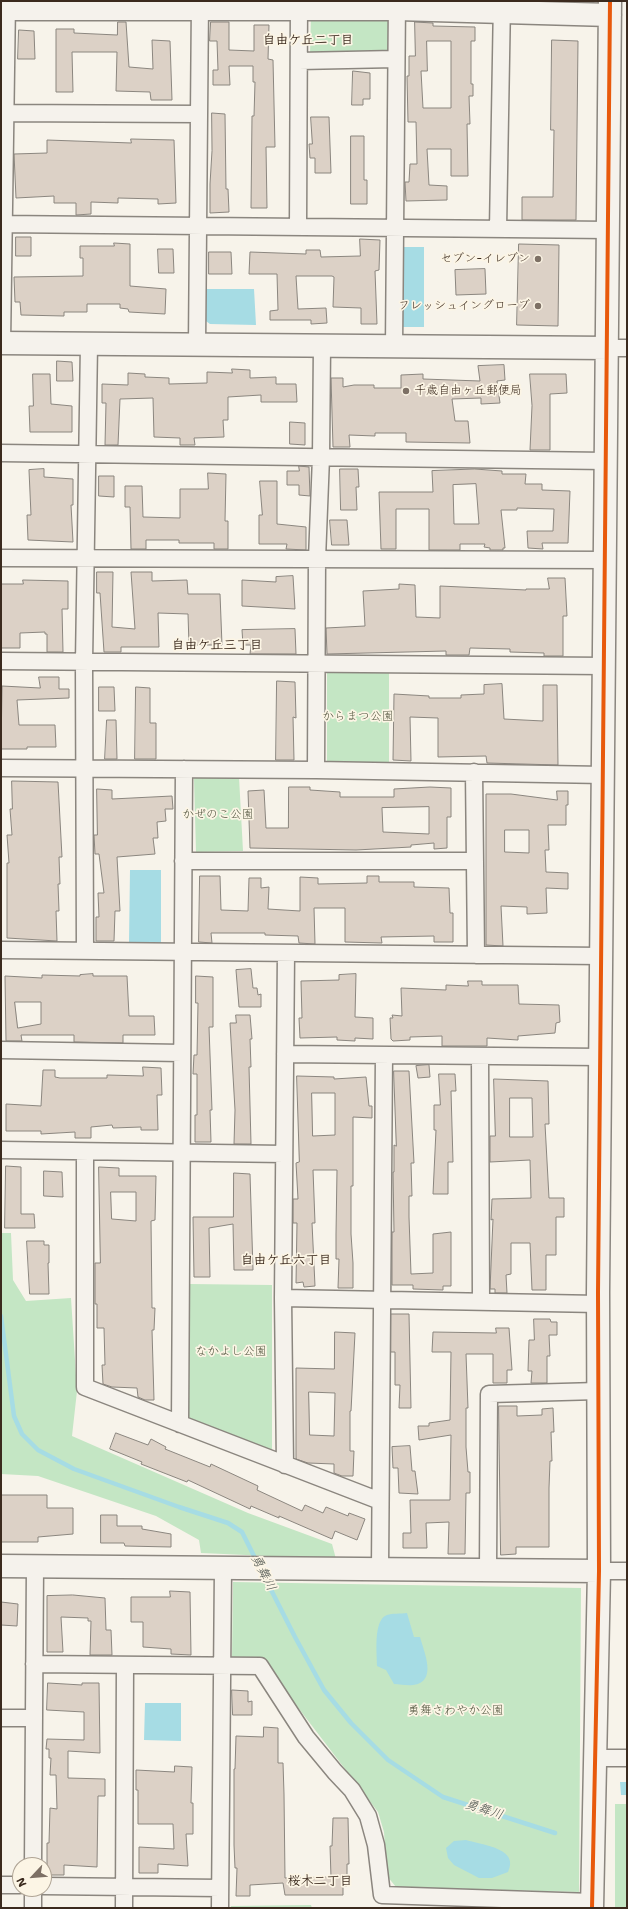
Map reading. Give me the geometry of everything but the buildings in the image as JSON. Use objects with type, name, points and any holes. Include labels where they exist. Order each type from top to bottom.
[{"type":"street","points":[[197,345],[200,5]]},
{"type":"street","points":[[298,227],[299,5]]},
{"type":"street","points":[[394,346],[395,59],[397,5]]},
{"type":"street","points":[[34,1664],[260,1666],[306,1737],[352,1790],[368,1816],[376,1845],[382,1895],[592,1905],[599,1571],[598,1304],[607,461],[618,348],[609,230],[610,8],[397,5],[5,6],[2,343],[618,348]]},
{"type":"street","points":[[498,229],[502,6]]},
{"type":"street","points":[[299,61],[395,59]]},
{"type":"street","points":[[3,113],[199,114]]},
{"type":"street","points":[[2,224],[609,230]]},
{"type":"street","points":[[85,951],[84,662],[89,344]]},
{"type":"street","points":[[316,770],[317,559],[321,457],[322,346]]},
{"type":"street","points":[[1,453],[607,461]]},
{"type":"street","points":[[1,558],[606,560]]},
{"type":"street","points":[[1,661],[605,666]]},
{"type":"street","points":[[1,768],[316,770],[604,775]]},
{"type":"street","points":[[180,1424],[184,769]]},
{"type":"street","points":[[474,772],[476,955]]},
{"type":"street","points":[[183,861],[475,861]]},
{"type":"street","points":[[1,950],[602,956]]},
{"type":"street","points":[[284,1465],[283,1298],[286,953]]},
{"type":"street","points":[[1,1050],[182,1053]]},
{"type":"street","points":[[285,1054],[601,1057]]},
{"type":"street","points":[[380,1568],[384,1055]]},
{"type":"street","points":[[480,1056],[481,1301]]},
{"type":"street","points":[[1,1150],[284,1154]]},
{"type":"street","points":[[85,1152],[85,1387],[380,1502]]},
{"type":"street","points":[[283,1298],[598,1304]]},
{"type":"street","points":[[488,1570],[489,1394],[598,1391]]},
{"type":"street","points":[[1,1566],[627,1571]]},
{"type":"street","points":[[33,1857],[35,1566]]},
{"type":"street","points":[[220,1908],[222,1665],[230,1568]]},
{"type":"street","points":[[124,1908],[125,1665]]},
{"type":"street","points":[[1,1718],[34,1718]]},
{"type":"street","points":[[595,1758],[627,1758]]},
{"type":"street","points":[[1,1885],[12,1885]]},
{"type":"street","points":[[52,1886],[220,1888]]},
{"type":"street","points":[[33,1897],[33,1908]]},
{"type":"green space","points":[[390,13],[389,54],[310,55],[311,14]]},
{"type":"green space","name":"からまつ公園","points":[[327,672],[389,673],[389,762],[327,762]]},
{"type":"green space","name":"かぜのこ公園","points":[[239,777],[243,851],[196,852],[194,778]]},
{"type":"green space","points":[[1,1233],[11,1233],[13,1280],[26,1301],[71,1298],[77,1391],[72,1436],[248,1513],[332,1544],[336,1559],[201,1553],[199,1540],[156,1516],[38,1476],[1,1474]]},
{"type":"green space","name":"なかよし公園","points":[[190,1284],[272,1285],[272,1451],[188,1420]]},
{"type":"green space","name":"勇舞さわやか公園","points":[[233,1582],[581,1588],[579,1892],[396,1887],[387,1876],[384,1832],[378,1812],[260,1658],[232,1657]]},
{"type":"green space","points":[[615,1804],[627,1804],[627,1908],[615,1908]]},
{"type":"green space","points":[[311,1905],[312,1908],[231,1908],[231,1906]]},
{"type":"water","points":[[401,247],[424,247],[424,327],[400,327]]},
{"type":"water","points":[[204,289],[254,289],[256,325],[210,324],[203,319]]},
{"type":"water","points":[[130,870],[161,870],[161,943],[129,943]]},
{"type":"water","points":[[407,1613],[414,1637],[420,1637],[427,1666],[425,1678],[421,1683],[413,1685],[394,1684],[386,1670],[377,1666],[376,1645],[380,1623],[387,1615]]},
{"type":"water","points":[[145,1703],[181,1703],[181,1741],[144,1740]]},
{"type":"water","points":[[620,1782],[627,1782],[627,1795],[621,1795]]},
{"type":"water","points":[[466,1840],[498,1849],[504,1853],[509,1858],[510,1864],[508,1872],[492,1878],[479,1878],[454,1865],[448,1858],[446,1848],[454,1841]]},
{"type":"waterway","name":"勇舞川","points":[[1,1316],[14,1416],[22,1434],[38,1450],[74,1469],[228,1523],[242,1532],[257,1562]]},
{"type":"waterway","name":"勇舞川","points":[[263,1574],[324,1690],[351,1723],[388,1760],[443,1797],[555,1833]]},
{"type":"cycle path","points":[[592,1908],[599,1571],[598,1292],[610,1]]},
{"type":"place","name":"セブン-イレブン","points":[[538,259]]},
{"type":"place","name":"フレッシュイングローブ","points":[[538,306]]},
{"type":"place","name":"千歳自由ヶ丘郵便局","points":[[406,391]]},
{"type":"district","name":"自由ケ丘二丁目","points":[[308,41]]},
{"type":"district","name":"自由ケ丘三丁目","points":[[217,646]]},
{"type":"district","name":"自由ケ丘六丁目","points":[[286,1261]]},
{"type":"district","name":"桜木二丁目","points":[[320,1882]]}]
